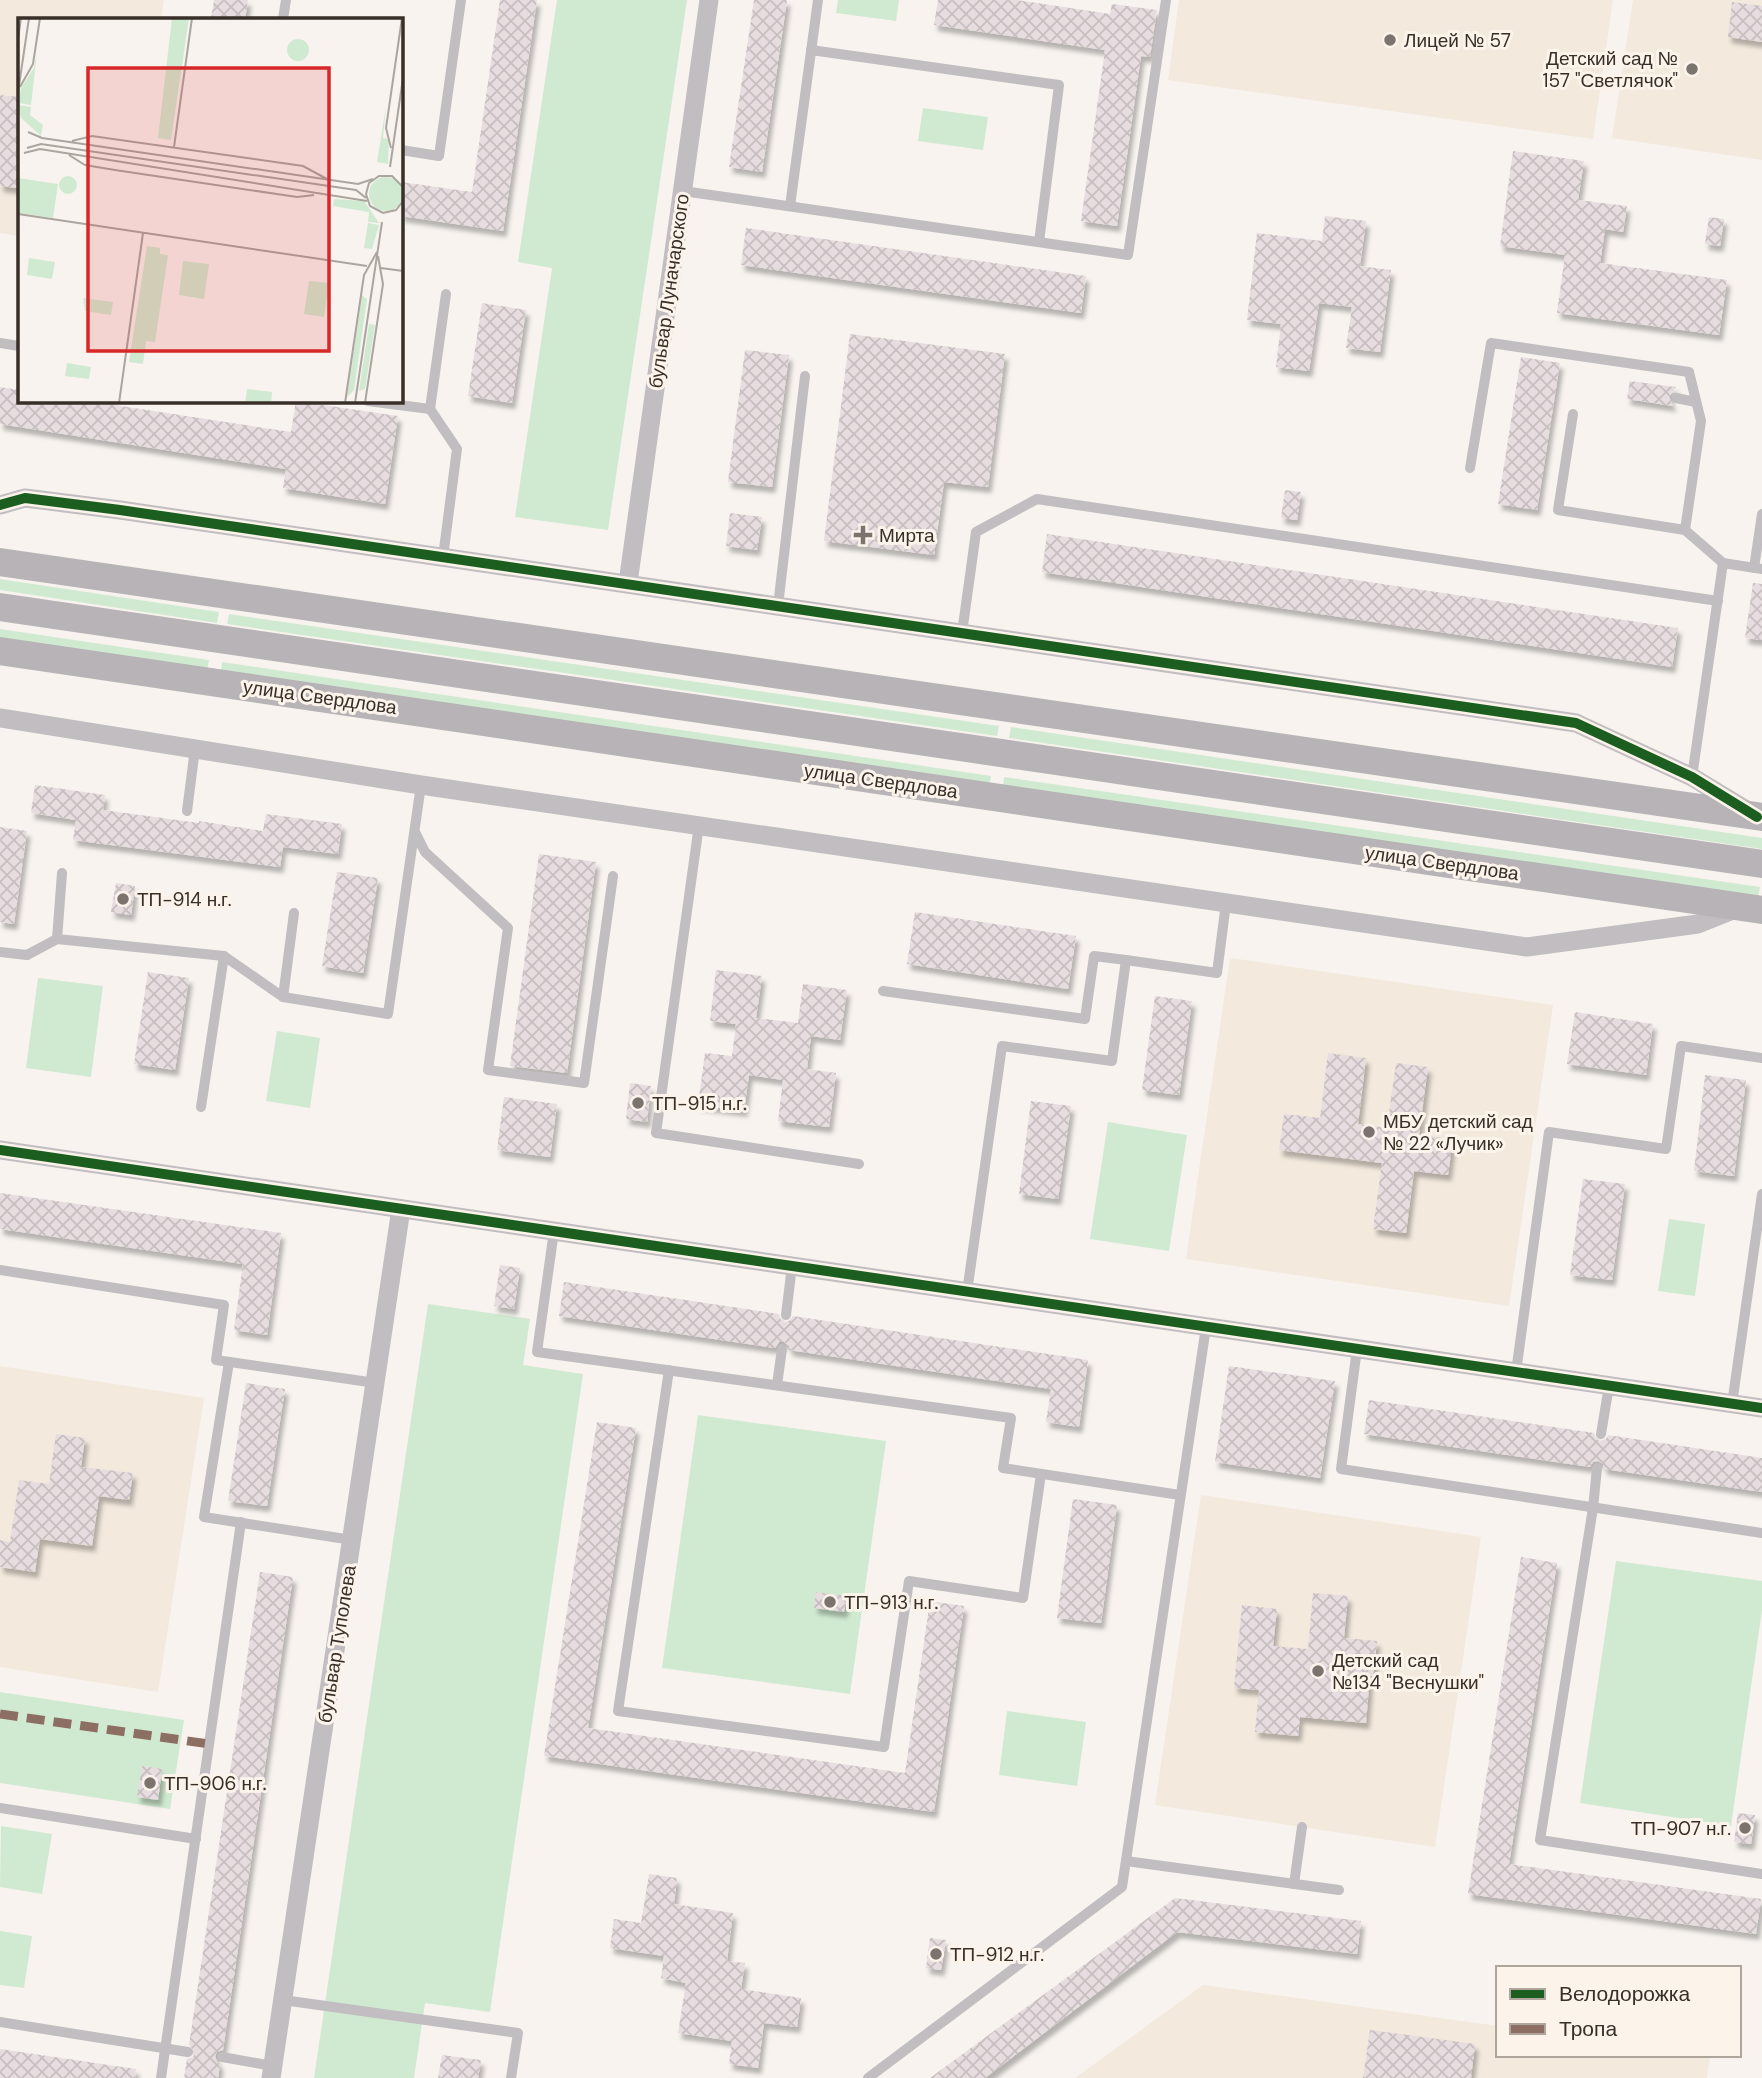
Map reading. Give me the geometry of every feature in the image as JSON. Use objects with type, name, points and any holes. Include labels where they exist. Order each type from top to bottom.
[{"type":"main road","points":[[0,562],[1760,817]]},
{"type":"main road","points":[[0,607],[1762,864]]},
{"type":"main road","name":"улица Свердлова","points":[[0,651],[1751,909]]},
{"type":"street","name":"бульвар Луначарского","points":[[628,583],[709,0]]},
{"type":"street","points":[[0,505],[25,498],[628,583],[1576,723],[1692,776],[1760,817]]},
{"type":"street","points":[[0,718],[421,785],[1527,947],[1698,924],[1751,909]]},
{"type":"street","points":[[0,1150],[1762,1408]]},
{"type":"street","name":"бульвар Туполева","points":[[272,2072],[401,1209]]},
{"type":"lane","points":[[283,18],[286,0]]},
{"type":"lane","points":[[402,150],[439,156],[461,0]]},
{"type":"lane","points":[[790,206],[818,0]]},
{"type":"lane","points":[[683,191],[1128,255],[1166,0]]},
{"type":"lane","points":[[811,50],[1059,85],[1039,242]]},
{"type":"lane","points":[[443,557],[457,449],[430,410],[446,293]]},
{"type":"lane","points":[[0,343],[18,346]]},
{"type":"lane","points":[[1469,468],[1491,343],[1689,372],[1701,421],[1685,530]]},
{"type":"lane","points":[[778,606],[805,376]]},
{"type":"lane","points":[[1676,398],[1696,402]]},
{"type":"lane","points":[[375,402],[430,410]]},
{"type":"lane","points":[[1573,414],[1558,510],[1685,530],[1723,563],[1758,568],[1762,514]]},
{"type":"lane","points":[[962,633],[976,532],[1037,499],[1718,601]]},
{"type":"lane","points":[[1692,776],[1723,563]]},
{"type":"lane","points":[[187,811],[195,749]]},
{"type":"lane","points":[[0,952],[27,955],[57,939],[224,956],[283,997],[388,1014],[421,785]]},
{"type":"lane","points":[[699,825],[681,936],[656,1133],[859,1164]]},
{"type":"lane","points":[[415,831],[425,852],[508,928],[488,1070],[584,1083],[612,876]]},
{"type":"lane","points":[[57,939],[62,873]]},
{"type":"lane","points":[[883,991],[1085,1019],[1094,956],[1217,973],[1226,902]]},
{"type":"lane","points":[[283,997],[294,913]]},
{"type":"lane","points":[[201,1107],[224,956]]},
{"type":"lane","points":[[967,1292],[1002,1046],[1112,1060],[1126,960]]},
{"type":"lane","points":[[1516,1372],[1549,1132],[1667,1149],[1681,1046],[1762,1058]]},
{"type":"lane","points":[[1732,1404],[1762,1194]]},
{"type":"lane","points":[[554,1231],[537,1352],[1011,1418],[1003,1468],[1180,1495]]},
{"type":"lane","points":[[786,1315],[792,1266]]},
{"type":"lane","points":[[0,1270],[224,1305],[216,1360],[376,1383]]},
{"type":"lane","points":[[868,2078],[1122,1887],[1206,1327]]},
{"type":"lane","points":[[777,1385],[782,1349]]},
{"type":"lane","points":[[1357,1349],[1341,1469],[1762,1533]]},
{"type":"lane","points":[[229,1362],[204,1517],[352,1540]]},
{"type":"lane","points":[[669,1370],[618,1711],[884,1747],[909,1581],[1023,1598],[1041,1474]]},
{"type":"lane","points":[[1601,1434],[1609,1386]]},
{"type":"lane","points":[[1597,1468],[1593,1508],[1540,1840],[1762,1874]]},
{"type":"lane","points":[[161,2078],[241,1522]]},
{"type":"lane","points":[[0,1808],[196,1839]]},
{"type":"lane","points":[[1293,1884],[1302,1827]]},
{"type":"lane","points":[[1126,1861],[1339,1890]]},
{"type":"lane","points":[[283,2000],[518,2033],[512,2078]]},
{"type":"lane","points":[[0,2022],[188,2052]]},
{"type":"lane","points":[[222,2057],[272,2072]]},
{"type":"shaded area","points":[[0,0],[164,0],[161,18],[18,18],[18,236],[0,233]]},
{"type":"shaded area","name":"Лицей № 57","points":[[1179,0],[1613,0],[1593,139],[1168,80]]},
{"type":"shaded area","name":"Детский сад № 157 \"Светлячок\"","points":[[1633,0],[1762,0],[1762,160],[1612,138]]},
{"type":"shaded area","name":"МБУ детский сад № 22 «Лучик»","points":[[1230,958],[1553,1005],[1509,1306],[1186,1259]]},
{"type":"shaded area","points":[[0,1366],[204,1398],[158,1692],[0,1667]]},
{"type":"shaded area","name":"Детский сад №134 \"Веснушки\"","points":[[1201,1495],[1481,1537],[1435,1847],[1155,1805]]},
{"type":"shaded area","points":[[1203,1985],[1496,2026],[1496,2057],[1710,2057],[1707,2078],[1075,2078]]},
{"type":"green space","points":[[557,0],[687,0],[608,530],[515,517],[552,268],[518,262]]},
{"type":"green space","points":[[838,0],[899,0],[896,21],[836,13]]},
{"type":"green space","points":[[923,108],[988,117],[983,150],[918,141]]},
{"type":"green space","points":[[0,579],[219,612],[217,623],[0,590]]},
{"type":"green space","points":[[229,614],[999,726],[997,736],[227,624]]},
{"type":"green space","points":[[0,629],[209,660],[207,671],[0,640]]},
{"type":"green space","points":[[222,662],[991,776],[989,787],[221,673]]},
{"type":"green space","points":[[1011,727],[1762,838],[1762,849],[1009,738]]},
{"type":"green space","points":[[1004,777],[1760,887],[1758,897],[1003,787]]},
{"type":"green space","points":[[38,978],[103,986],[91,1077],[26,1068]]},
{"type":"green space","points":[[277,1031],[320,1038],[310,1108],[266,1101]]},
{"type":"green space","points":[[1108,1122],[1187,1135],[1169,1251],[1090,1239]]},
{"type":"green space","points":[[1669,1219],[1705,1224],[1695,1296],[1658,1291]]},
{"type":"green space","points":[[428,1304],[530,1319],[523,1365],[583,1374],[490,2012],[425,2003],[414,2078],[314,2078]]},
{"type":"green space","points":[[698,1415],[886,1441],[850,1694],[662,1668]]},
{"type":"green space","points":[[1616,1561],[1762,1581],[1762,1610],[1731,1826],[1580,1803]]},
{"type":"green space","points":[[0,1692],[184,1720],[170,1809],[0,1783]]},
{"type":"green space","points":[[1007,1711],[1086,1722],[1077,1786],[999,1775]]},
{"type":"green space","points":[[1,1826],[52,1834],[42,1894],[0,1887]]},
{"type":"green space","points":[[0,1931],[32,1936],[24,1988],[0,1985]]},
{"type":"building","points":[[214,0],[248,0],[245,18],[211,18]]},
{"type":"building","points":[[500,0],[537,0],[503,231],[402,216],[402,182],[472,192]]},
{"type":"building","points":[[754,0],[787,0],[762,172],[729,167]]},
{"type":"building","points":[[938,0],[1017,0],[1110,14],[1112,4],[1157,10],[1150,57],[1141,56],[1117,226],[1081,221],[1105,50],[934,25]]},
{"type":"building","points":[[1732,2],[1762,6],[1762,42],[1728,37]]},
{"type":"building","points":[[0,95],[18,97],[18,178],[17,188],[0,186]]},
{"type":"building","points":[[1513,151],[1584,161],[1578,200],[1627,206],[1623,232],[1605,229],[1600,263],[1727,280],[1719,335],[1557,313],[1565,255],[1500,246]]},
{"type":"building","points":[[1325,216],[1366,221],[1360,266],[1391,270],[1380,352],[1346,348],[1352,307],[1319,303],[1309,371],[1276,367],[1281,324],[1247,320],[1257,233],[1322,241]]},
{"type":"building","points":[[1709,217],[1724,219],[1720,246],[1705,244]]},
{"type":"building","points":[[746,228],[1086,276],[1081,313],[741,265]]},
{"type":"building","points":[[482,303],[526,310],[512,403],[468,396]]},
{"type":"building","points":[[850,334],[1005,354],[988,487],[944,482],[934,555],[824,541]]},
{"type":"building","points":[[745,350],[789,355],[772,487],[728,482]]},
{"type":"building","points":[[1521,357],[1560,363],[1537,510],[1498,504]]},
{"type":"building","points":[[1630,381],[1676,387],[1669,397],[1673,406],[1627,399]]},
{"type":"building","points":[[0,387],[18,390],[18,402],[95,402],[291,432],[296,402],[398,416],[385,504],[283,488],[286,469],[0,424]]},
{"type":"building","points":[[1285,490],[1301,492],[1297,520],[1281,518]]},
{"type":"building","points":[[730,513],[762,517],[757,550],[726,546]]},
{"type":"building","points":[[1047,534],[1678,628],[1672,667],[1042,572]]},
{"type":"building","points":[[1753,583],[1762,584],[1762,640],[1745,638]]},
{"type":"building","points":[[35,785],[105,795],[103,810],[199,823],[263,831],[266,814],[342,824],[338,854],[283,847],[280,867],[73,840],[76,820],[31,813]]},
{"type":"building","points":[[0,827],[27,831],[14,924],[0,922]]},
{"type":"building","points":[[539,854],[596,862],[567,1073],[510,1066]]},
{"type":"building","points":[[337,872],[378,878],[363,973],[322,966]]},
{"type":"building","name":"ТП-914 н.г.","points":[[116,883],[135,886],[131,915],[111,912]]},
{"type":"building","points":[[915,912],[1076,936],[1068,989],[907,964]]},
{"type":"building","points":[[716,970],[762,976],[756,1018],[798,1023],[803,984],[847,990],[840,1040],[811,1036],[807,1069],[836,1073],[829,1127],[778,1121],[783,1080],[749,1075],[744,1111],[698,1105],[705,1053],[732,1056],[736,1024],[710,1021]]},
{"type":"building","points":[[148,972],[189,978],[175,1070],[134,1064]]},
{"type":"building","points":[[1155,996],[1192,1001],[1179,1095],[1142,1090]]},
{"type":"building","points":[[1575,1012],[1653,1024],[1646,1075],[1567,1064]]},
{"type":"building","points":[[1328,1053],[1366,1058],[1358,1124],[1387,1128],[1396,1063],[1428,1067],[1419,1135],[1453,1139],[1448,1175],[1414,1171],[1406,1233],[1373,1229],[1382,1163],[1279,1150],[1284,1114],[1320,1118]]},
{"type":"building","points":[[1705,1075],[1746,1080],[1734,1176],[1694,1171]]},
{"type":"building","name":"ТП-915 н.г.","points":[[630,1083],[651,1086],[647,1122],[626,1119]]},
{"type":"building","points":[[504,1097],[557,1104],[550,1157],[497,1150]]},
{"type":"building","points":[[1031,1101],[1071,1106],[1058,1199],[1019,1194]]},
{"type":"building","points":[[1583,1179],[1625,1184],[1612,1280],[1570,1275]]},
{"type":"building","points":[[0,1193],[281,1233],[267,1335],[234,1330],[243,1264],[0,1229]]},
{"type":"building","points":[[500,1265],[520,1268],[514,1309],[494,1306]]},
{"type":"building","points":[[564,1282],[779,1314],[784,1322],[793,1316],[1088,1360],[1079,1427],[1046,1422],[1051,1389],[789,1350],[789,1346],[784,1342],[779,1342],[775,1348],[559,1316]]},
{"type":"building","points":[[1229,1366],[1335,1381],[1320,1478],[1215,1462]]},
{"type":"building","points":[[246,1383],[285,1389],[267,1506],[228,1501]]},
{"type":"building","points":[[1369,1400],[1594,1433],[1600,1441],[1608,1435],[1762,1458],[1762,1492],[1604,1469],[1603,1464],[1598,1461],[1593,1462],[1590,1467],[1364,1434]]},
{"type":"building","points":[[597,1422],[636,1428],[588,1728],[905,1773],[930,1601],[964,1606],[934,1812],[544,1756]]},
{"type":"building","points":[[56,1434],[85,1438],[81,1467],[133,1473],[129,1500],[99,1496],[92,1546],[40,1539],[35,1572],[0,1567],[0,1540],[10,1542],[19,1480],[49,1484]]},
{"type":"building","points":[[1073,1499],[1117,1505],[1101,1623],[1057,1618]]},
{"type":"building","points":[[1521,1557],[1557,1563],[1509,1864],[1761,1899],[1756,1934],[1468,1894]]},
{"type":"building","points":[[260,1572],[293,1577],[223,2050],[215,2056],[220,2064],[218,2078],[184,2078],[187,2059],[193,2057],[195,2052],[189,2045]]},
{"type":"building","name":"ТП-913 н.г.","points":[[816,1592],[847,1596],[844,1612],[814,1608]]},
{"type":"building","name":"Детский сад №134 \"Веснушки\"","points":[[1313,1593],[1348,1596],[1344,1638],[1377,1641],[1373,1676],[1370,1676],[1366,1723],[1300,1717],[1298,1736],[1255,1732],[1259,1690],[1234,1688],[1242,1605],[1277,1609],[1273,1646],[1308,1649]]},
{"type":"building","name":"ТП-906 н.г.","points":[[142,1766],[162,1769],[158,1800],[137,1797]]},
{"type":"building","name":"ТП-907 н.г.","points":[[1738,1813],[1755,1815],[1751,1844],[1734,1842]]},
{"type":"building","points":[[649,1874],[677,1878],[674,1904],[733,1913],[727,1961],[745,1963],[741,1989],[801,1998],[797,2027],[764,2023],[758,2068],[729,2064],[732,2041],[678,2033],[686,1983],[661,1978],[664,1956],[610,1948],[614,1919],[641,1923]]},
{"type":"building","points":[[1175,1898],[1361,1921],[1357,1954],[1177,1932],[985,2078],[930,2078]]},
{"type":"building","name":"ТП-912 н.г.","points":[[930,1938],[946,1940],[941,1970],[926,1968]]},
{"type":"building","points":[[1370,2030],[1475,2044],[1471,2078],[1363,2078]]},
{"type":"building","points":[[0,2049],[136,2069],[135,2078],[0,2078]]},
{"type":"building","points":[[442,2055],[481,2060],[478,2078],[438,2078]]},
{"type":"marked path","points":[[0,1714],[209,1744]]},
{"type":"cycle path","points":[[0,505],[25,498],[120,510],[1576,723],[1692,777],[1757,817]]},
{"type":"cycle path","points":[[0,1150],[1762,1408]]},
{"type":"place","name":"Лицей № 57","points":[[1390,40]]},
{"type":"place","name":"Детский сад № 157 \"Светлячок\"","points":[[1692,69]]},
{"type":"place","name":"Мирта","points":[[863,535]]},
{"type":"place","name":"ТП-914 н.г.","points":[[123,899]]},
{"type":"place","name":"ТП-915 н.г.","points":[[638,1103]]},
{"type":"place","name":"МБУ детский сад № 22 «Лучик»","points":[[1369,1132]]},
{"type":"place","name":"ТП-913 н.г.","points":[[830,1602]]},
{"type":"place","name":"Детский сад №134 \"Веснушки\"","points":[[1318,1671]]},
{"type":"place","name":"ТП-906 н.г.","points":[[150,1783]]},
{"type":"place","name":"ТП-907 н.г.","points":[[1745,1828]]},
{"type":"place","name":"ТП-912 н.г.","points":[[936,1954]]}]
